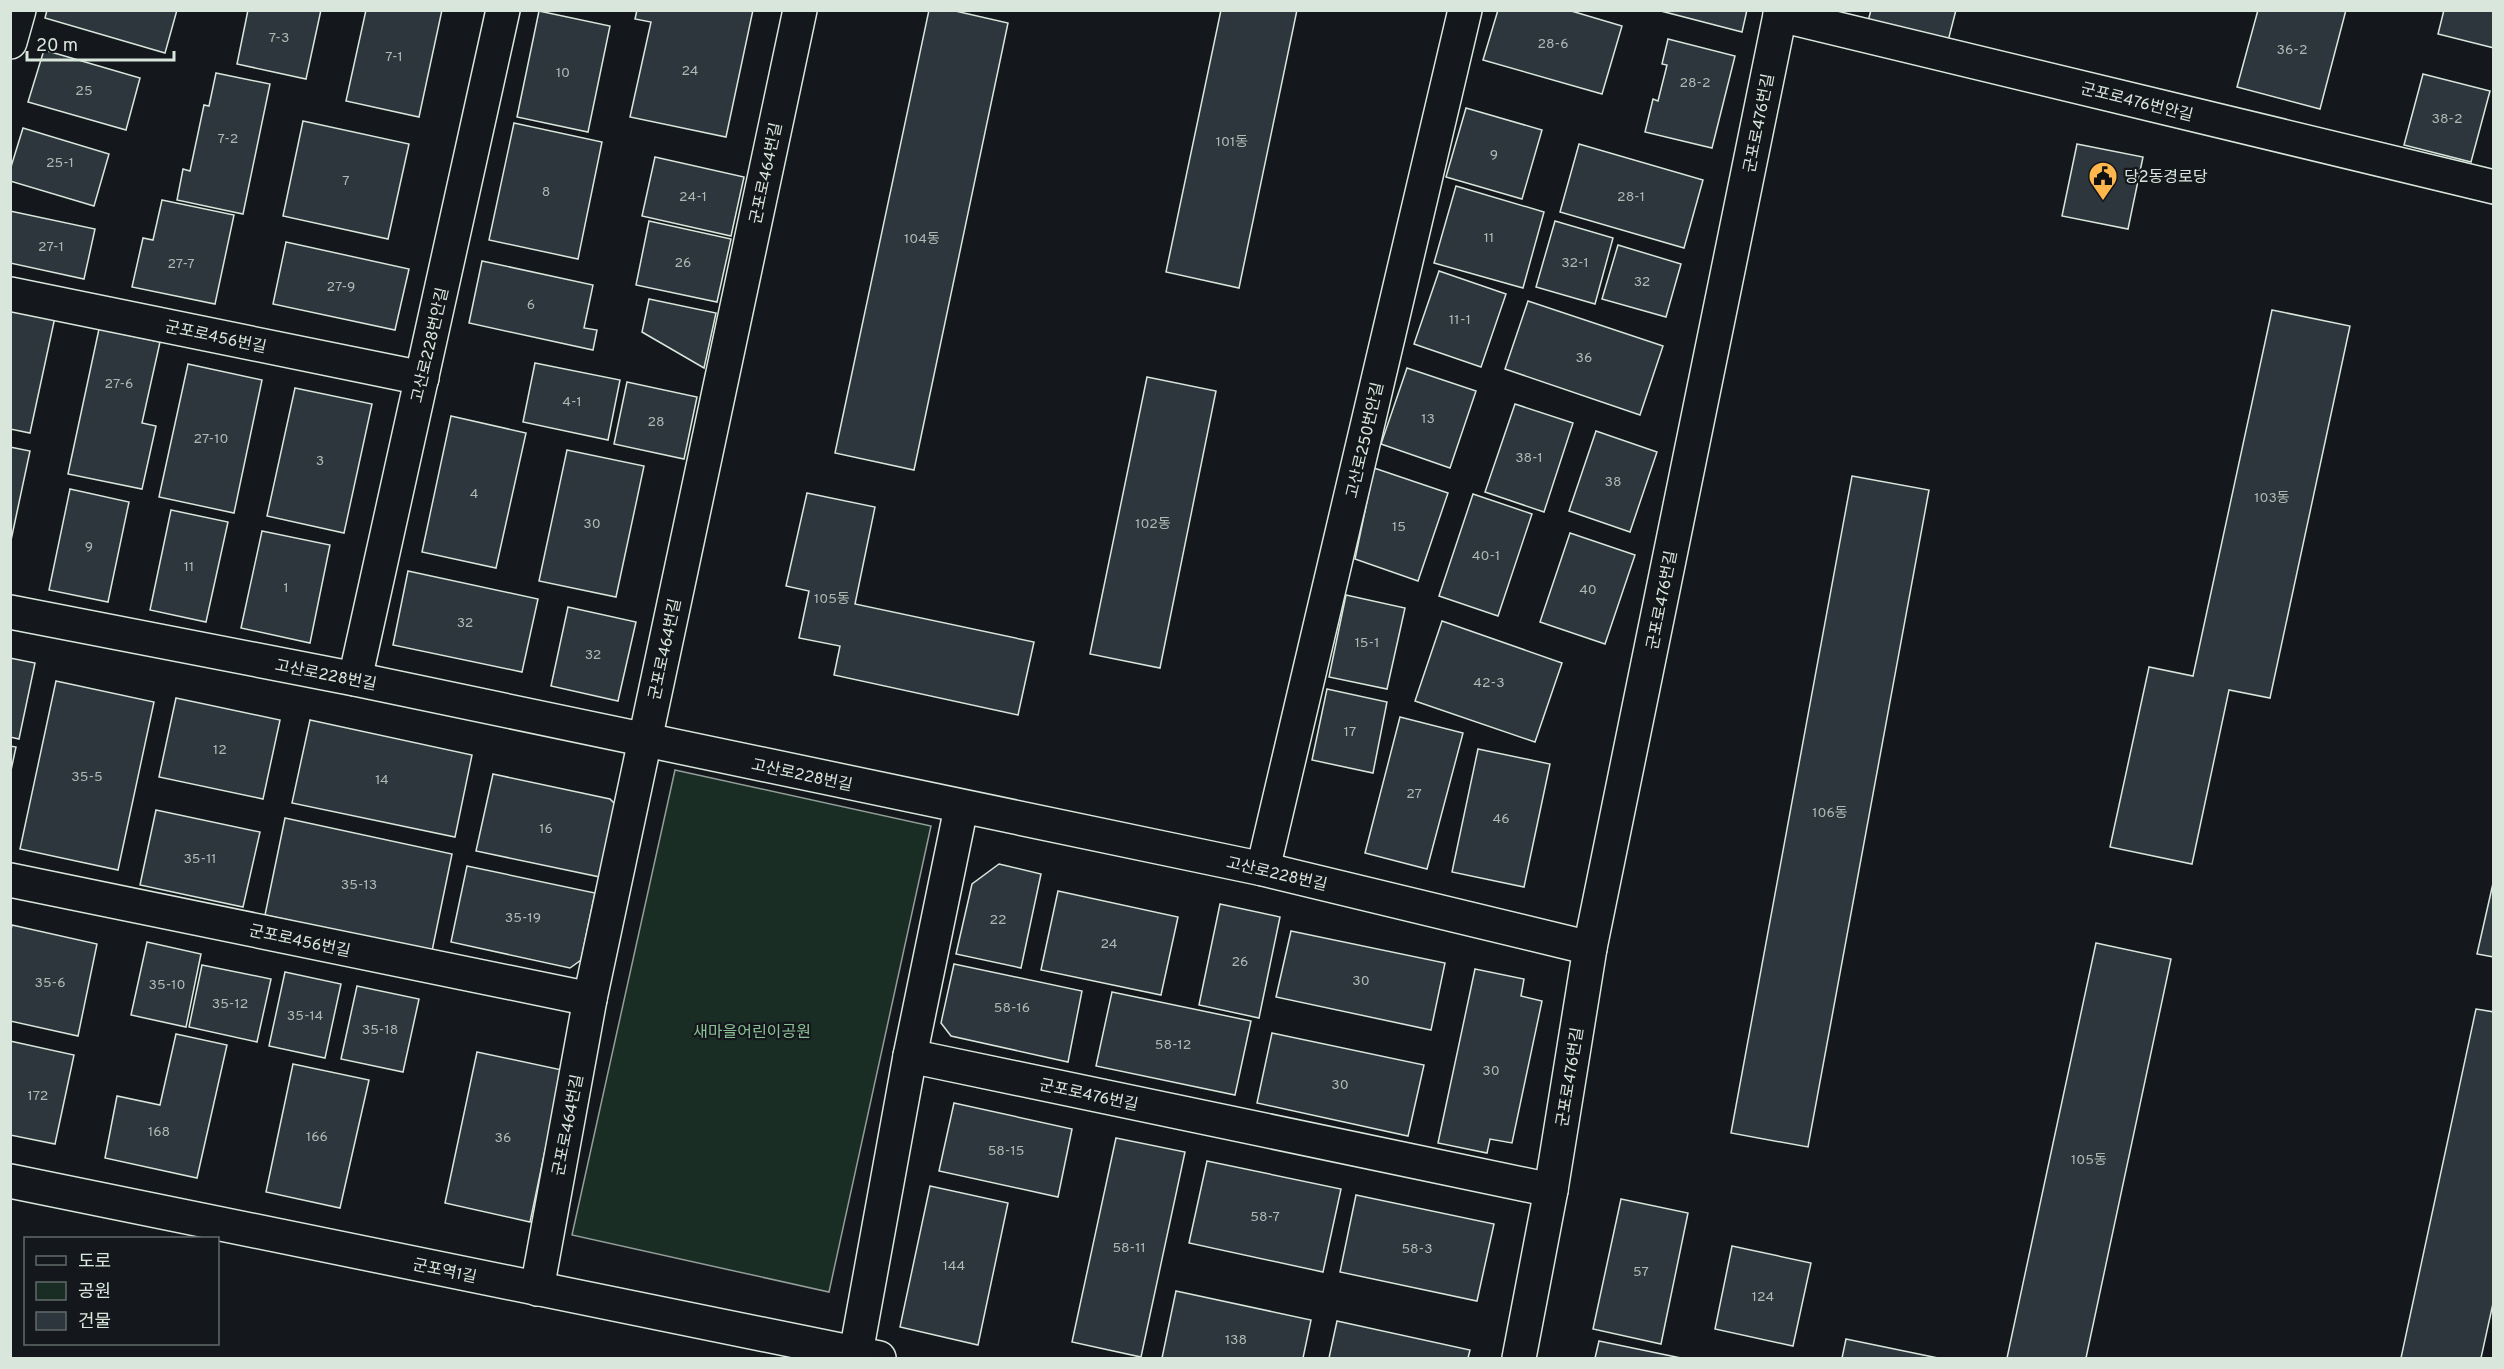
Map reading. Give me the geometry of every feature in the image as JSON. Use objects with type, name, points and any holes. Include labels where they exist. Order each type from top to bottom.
[{"type":"street","points":[[10,42],[19,10]]},
{"type":"street","name":"고산로228번안길","points":[[355,679],[503,10]]},
{"type":"street","name":"군포로464번길","points":[[537,1288],[590,999],[800,10]]},
{"type":"street","name":"고산로250번안길","points":[[1263,869],[1465,10]]},
{"type":"street","name":"군포로476번안길","points":[[1780,13],[2493,187]]},
{"type":"street","name":"군포로476번길","points":[[1519,1359],[1551,1191],[1590,948],[1780,13]]},
{"type":"street","name":"군포로456번길","points":[[10,294],[422,378]]},
{"type":"street","name":"고산로228번길","points":[[10,612],[355,679],[961,808],[1263,869],[1590,948]]},
{"type":"street","points":[[868,1356],[910,1056],[961,808]]},
{"type":"street","name":"군포로456번길","points":[[10,880],[590,999]]},
{"type":"street","name":"군포로476번길","points":[[910,1056],[1551,1191]]},
{"type":"street","name":"군포역1길","points":[[10,1181],[868,1356]]},
{"type":"green space","name":"새마을어린이공원","points":[[675,770],[931,826],[829,1292],[572,1235]]},
{"type":"building","points":[[47,10],[177,10],[165,53],[45,18]]},
{"type":"building","points":[[248,10],[321,10],[306,79],[237,64]]},
{"type":"building","points":[[366,10],[442,10],[419,117],[346,101]]},
{"type":"building","points":[[637,10],[753,10],[726,137],[630,117],[651,22],[635,19]]},
{"type":"building","points":[[929,10],[951,10],[1008,23],[914,470],[835,453]]},
{"type":"building","points":[[1221,10],[1297,10],[1239,288],[1166,272]]},
{"type":"building","points":[[1498,10],[1568,10],[1622,26],[1602,94],[1483,60]]},
{"type":"building","points":[[1657,10],[1747,10],[1742,32]]},
{"type":"building","points":[[1871,10],[1956,10],[1947,45],[1867,25]]},
{"type":"building","points":[[2258,10],[2346,10],[2320,109],[2237,87]]},
{"type":"building","points":[[2444,10],[2494,10],[2494,48],[2438,34]]},
{"type":"building","points":[[539,11],[610,26],[588,132],[517,117]]},
{"type":"building","points":[[1668,39],[1735,56],[1712,148],[1645,132],[1653,99],[1658,101],[1667,65],[1662,64]]},
{"type":"building","points":[[44,50],[140,78],[126,130],[28,102]]},
{"type":"building","points":[[216,73],[270,84],[243,214],[177,200],[183,169],[190,171],[204,105],[209,106]]},
{"type":"building","points":[[2423,74],[2490,91],[2471,162],[2404,145]]},
{"type":"building","points":[[1466,108],[1542,130],[1522,199],[1446,177]]},
{"type":"building","points":[[303,121],[409,144],[388,239],[283,216]]},
{"type":"building","points":[[514,123],[602,142],[578,259],[489,240]]},
{"type":"building","points":[[23,128],[109,154],[94,206],[10,181],[10,170]]},
{"type":"building","points":[[1579,144],[1703,180],[1684,248],[1560,212]]},
{"type":"building","points":[[2077,144],[2143,157],[2128,229],[2062,216]]},
{"type":"building","points":[[655,157],[744,177],[731,236],[642,216]]},
{"type":"building","points":[[1456,186],[1544,212],[1523,288],[1434,263]]},
{"type":"building","points":[[162,200],[234,215],[215,304],[132,287],[143,238],[153,240]]},
{"type":"building","points":[[10,211],[95,229],[84,279],[10,263]]},
{"type":"building","points":[[649,221],[731,239],[717,302],[636,285]]},
{"type":"building","points":[[1555,221],[1613,238],[1595,304],[1536,287]]},
{"type":"building","points":[[286,242],[409,269],[395,330],[273,304]]},
{"type":"building","points":[[1618,245],[1681,264],[1666,317],[1602,299]]},
{"type":"building","points":[[482,261],[593,285],[584,328],[597,330],[593,350],[469,323]]},
{"type":"building","points":[[1439,271],[1506,294],[1481,367],[1414,344]]},
{"type":"building","points":[[649,299],[716,313],[704,368],[642,332]]},
{"type":"building","points":[[1528,301],[1663,346],[1640,415],[1505,369]]},
{"type":"building","points":[[10,307],[55,317],[30,433],[10,429]]},
{"type":"building","points":[[2272,310],[2350,326],[2270,698],[2229,690],[2192,864],[2110,847],[2149,667],[2193,676]]},
{"type":"building","points":[[99,329],[160,342],[142,423],[156,426],[142,489],[68,474]]},
{"type":"building","points":[[535,363],[620,380],[608,440],[523,422]]},
{"type":"building","points":[[188,364],[262,380],[234,513],[159,497]]},
{"type":"building","points":[[1407,368],[1476,391],[1450,468],[1381,444]]},
{"type":"building","points":[[1147,377],[1216,391],[1160,668],[1090,654]]},
{"type":"building","points":[[627,382],[697,397],[684,459],[614,444]]},
{"type":"building","points":[[295,388],[372,404],[344,533],[267,516]]},
{"type":"building","points":[[1515,404],[1573,423],[1544,512],[1485,492]]},
{"type":"building","points":[[451,416],[526,433],[496,568],[422,552]]},
{"type":"building","points":[[1596,431],[1657,452],[1630,532],[1569,511]]},
{"type":"building","points":[[10,447],[30,451],[10,545]]},
{"type":"building","points":[[567,450],[644,466],[616,597],[539,581]]},
{"type":"building","points":[[1374,468],[1448,493],[1418,581],[1355,559]]},
{"type":"building","points":[[1852,476],[1929,490],[1808,1147],[1731,1133]]},
{"type":"building","points":[[70,489],[129,502],[108,602],[49,590]]},
{"type":"building","points":[[807,493],[875,507],[855,604],[1034,642],[1018,715],[834,675],[840,646],[799,638],[809,591],[786,586]]},
{"type":"building","points":[[1473,494],[1532,514],[1498,616],[1439,596]]},
{"type":"building","points":[[171,510],[228,522],[206,622],[150,610]]},
{"type":"building","points":[[262,531],[330,545],[310,643],[241,628]]},
{"type":"building","points":[[1570,533],[1635,555],[1605,644],[1540,622]]},
{"type":"building","points":[[408,571],[538,599],[522,672],[393,645]]},
{"type":"building","points":[[1346,595],[1405,608],[1387,689],[1329,677]]},
{"type":"building","points":[[568,607],[636,622],[618,701],[551,686]]},
{"type":"building","points":[[1442,621],[1562,663],[1535,742],[1415,701]]},
{"type":"building","points":[[10,658],[35,663],[19,739],[10,737]]},
{"type":"building","points":[[56,681],[154,702],[118,870],[20,849]]},
{"type":"building","points":[[1327,689],[1387,702],[1373,773],[1312,760]]},
{"type":"building","points":[[176,698],[280,720],[263,799],[159,777]]},
{"type":"building","points":[[1400,717],[1463,733],[1427,869],[1365,853]]},
{"type":"building","points":[[310,720],[472,755],[455,837],[292,803]]},
{"type":"building","points":[[10,746],[16,747],[10,775]]},
{"type":"building","points":[[1478,749],[1550,764],[1524,887],[1452,872]]},
{"type":"building","points":[[493,774],[610,799],[616,805],[600,877],[476,851]]},
{"type":"building","points":[[156,810],[260,832],[243,907],[140,885]]},
{"type":"building","points":[[285,818],[452,854],[432,951],[265,915]]},
{"type":"building","points":[[999,864],[1041,874],[1021,968],[956,954],[972,884]]},
{"type":"building","points":[[467,866],[595,893],[581,960],[570,968],[451,942]]},
{"type":"building","points":[[2494,879],[2494,957],[2477,954]]},
{"type":"building","points":[[1058,891],[1178,917],[1161,995],[1041,970]]},
{"type":"building","points":[[1220,904],[1280,917],[1259,1018],[1199,1005]]},
{"type":"building","points":[[12,925],[97,944],[78,1036],[10,1021],[10,934]]},
{"type":"building","points":[[1291,931],[1445,963],[1431,1030],[1276,997]]},
{"type":"building","points":[[147,942],[201,954],[186,1027],[131,1015]]},
{"type":"building","points":[[2096,943],[2171,959],[2086,1358],[2007,1358]]},
{"type":"building","points":[[954,964],[1082,991],[1068,1062],[951,1036],[941,1023]]},
{"type":"building","points":[[202,965],[271,979],[257,1042],[189,1027]]},
{"type":"building","points":[[1475,969],[1524,979],[1521,996],[1542,1001],[1512,1143],[1490,1139],[1487,1153],[1438,1143]]},
{"type":"building","points":[[285,972],[341,984],[325,1058],[269,1046]]},
{"type":"building","points":[[357,986],[419,999],[403,1072],[341,1059]]},
{"type":"building","points":[[1112,992],[1251,1021],[1235,1095],[1096,1066]]},
{"type":"building","points":[[2476,1009],[2494,1012],[2494,1299],[2481,1358],[2401,1358]]},
{"type":"building","points":[[1272,1033],[1424,1065],[1408,1136],[1257,1103]]},
{"type":"building","points":[[176,1034],[227,1045],[197,1178],[105,1158],[117,1096],[160,1105]]},
{"type":"building","points":[[10,1041],[74,1055],[55,1144],[10,1135]]},
{"type":"building","points":[[477,1052],[562,1070],[530,1222],[445,1203]]},
{"type":"building","points":[[293,1064],[369,1080],[340,1208],[266,1192]]},
{"type":"building","points":[[954,1103],[1072,1129],[1058,1197],[939,1171]]},
{"type":"building","points":[[1116,1138],[1185,1152],[1141,1357],[1072,1342]]},
{"type":"building","points":[[1207,1161],[1341,1189],[1323,1272],[1189,1243]]},
{"type":"building","points":[[930,1186],[1008,1203],[978,1345],[900,1327]]},
{"type":"building","points":[[1356,1195],[1494,1224],[1477,1301],[1340,1272]]},
{"type":"building","points":[[1621,1199],[1688,1213],[1661,1344],[1593,1329]]},
{"type":"building","points":[[1732,1246],[1811,1263],[1793,1346],[1715,1329]]},
{"type":"building","points":[[1176,1291],[1311,1320],[1303,1358],[1162,1358]]},
{"type":"building","points":[[1337,1321],[1470,1350],[1468,1358],[1329,1358]]},
{"type":"building","points":[[1846,1339],[1938,1358],[1842,1358]]},
{"type":"building","points":[[1599,1341],[1681,1358],[1595,1358]]},
{"type":"place","name":"당2동경로당","points":[[2103,202]]}]
